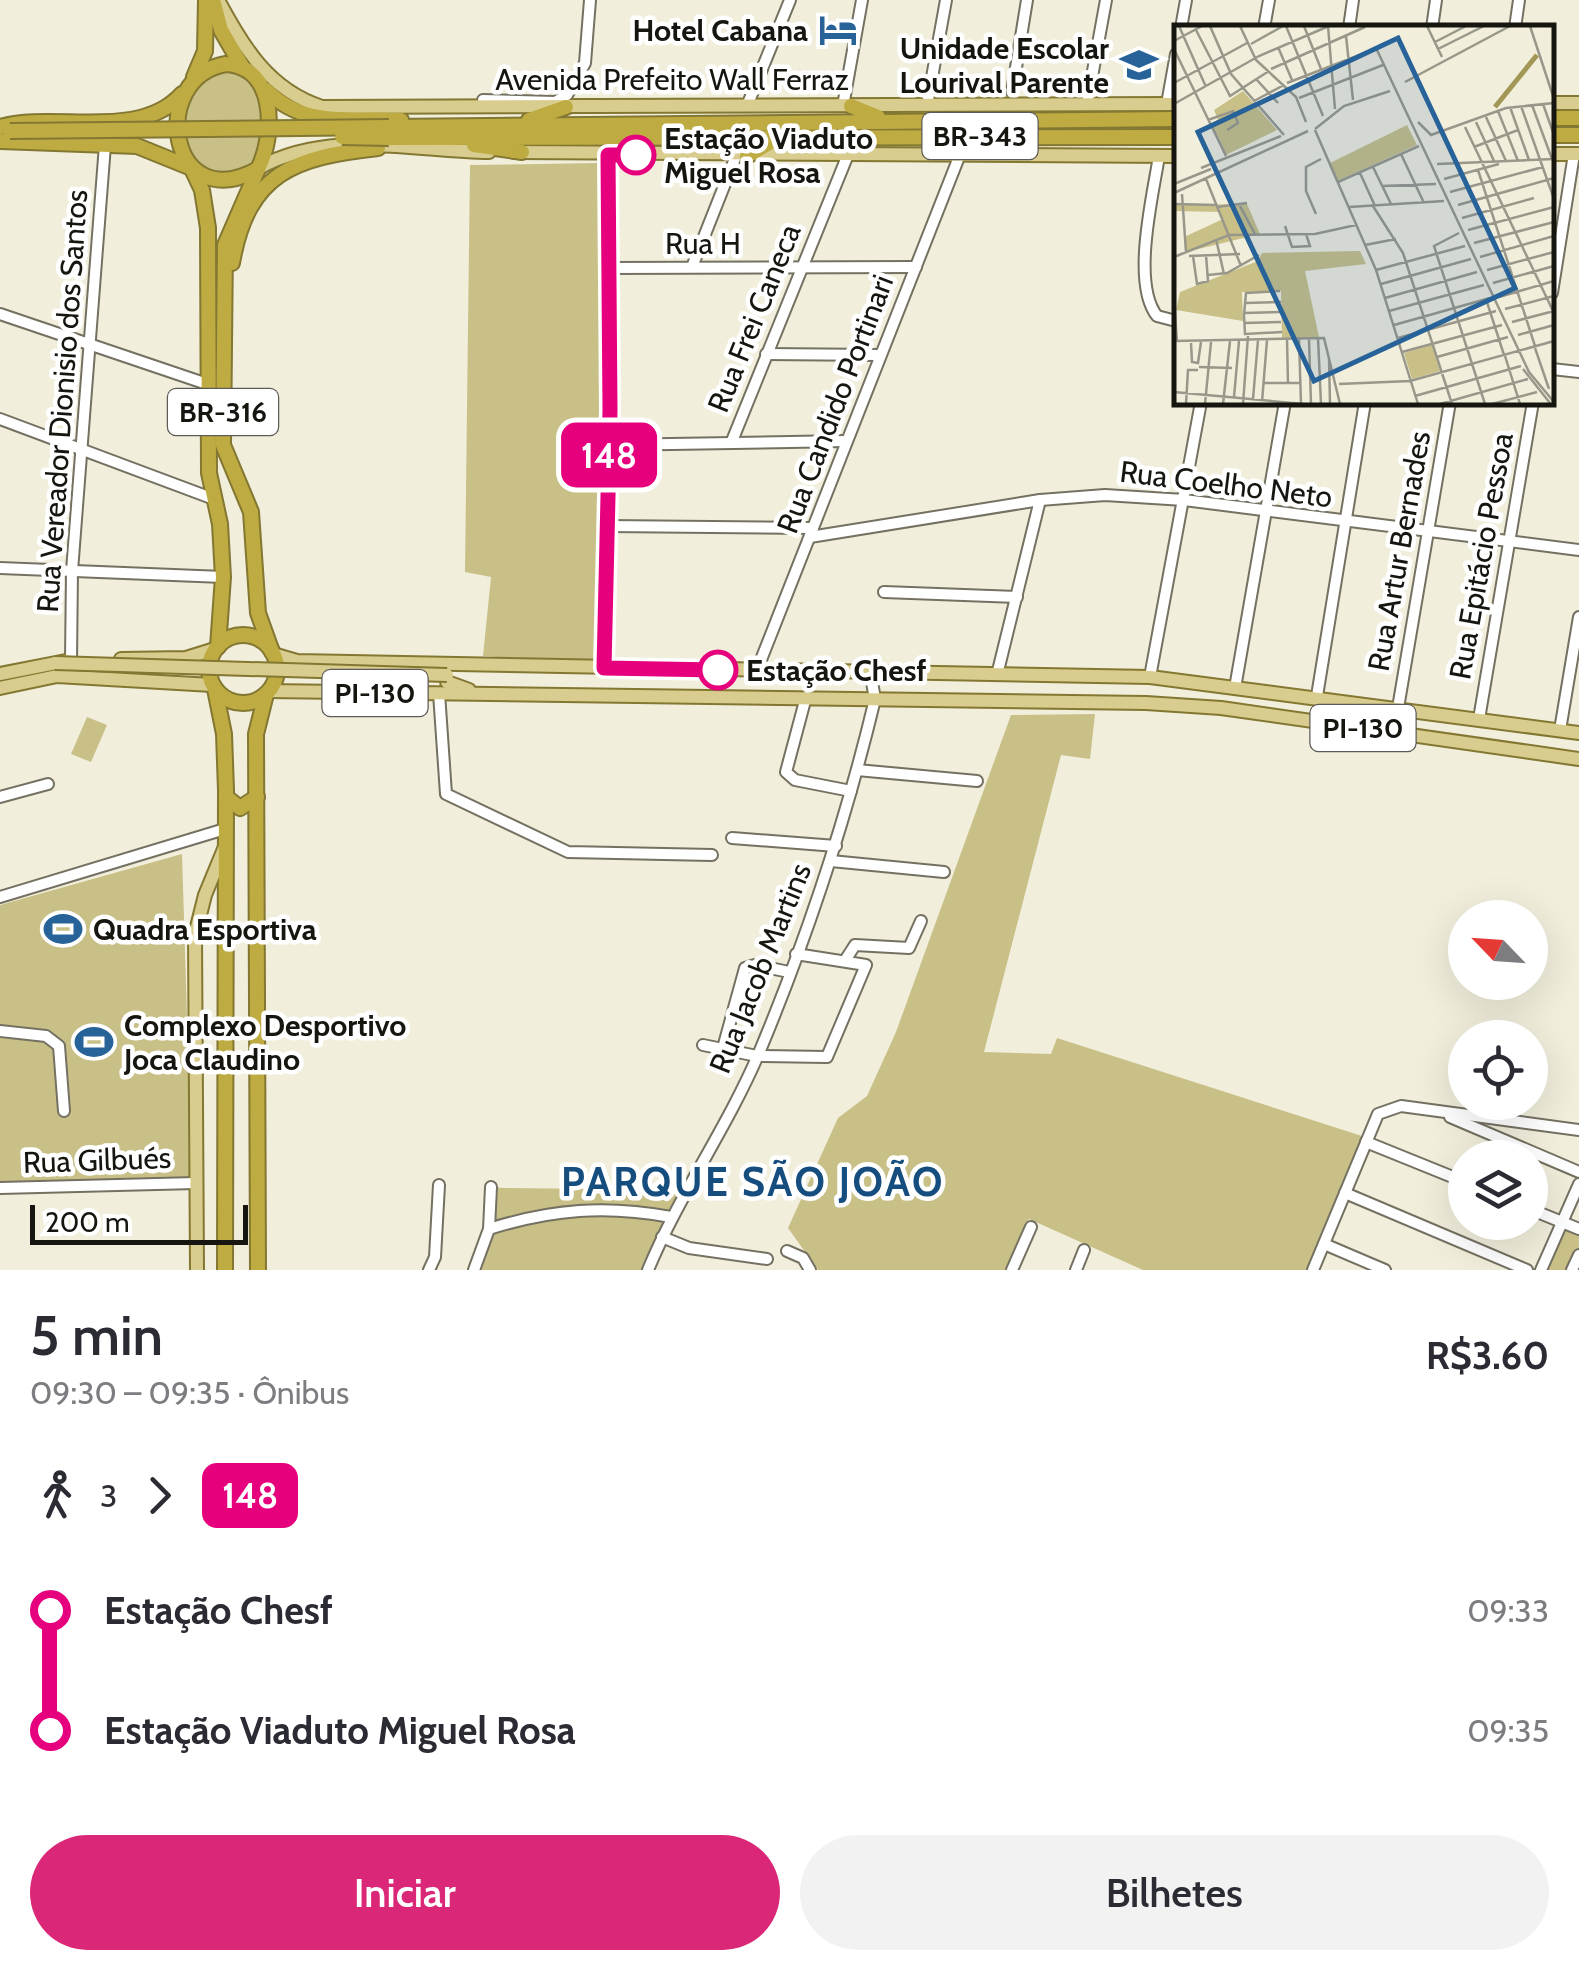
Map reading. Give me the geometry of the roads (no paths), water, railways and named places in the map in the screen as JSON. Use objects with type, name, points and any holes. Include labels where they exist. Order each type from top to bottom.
[{"type":"highway","points":[[192,169],[178,130],[188,87],[205,51],[206,0]]},
{"type":"highway","name":"BR-343","points":[[216,0],[222,30],[264,92],[270,118],[258,168]]},
{"type":"highway","points":[[4,134],[152,114],[174,102],[209,68],[226,64],[248,73]]},
{"type":"highway","name":"BR-343","points":[[248,73],[288,110],[309,118],[398,120],[430,132]]},
{"type":"highway","points":[[518,124],[558,105]]},
{"type":"highway","points":[[847,106],[888,121]]},
{"type":"highway","name":"Avenida Prefeito Wall Ferraz","points":[[4,134],[213,132],[386,138],[518,124],[1174,119]]},
{"type":"highway","points":[[430,132],[522,152]]},
{"type":"highway","name":"Avenida Prefeito Wall Ferraz","points":[[430,132],[1174,137]]},
{"type":"highway","points":[[4,134],[138,146],[223,181],[258,168]]},
{"type":"highway","points":[[741,156],[783,135]]},
{"type":"highway","points":[[1554,136],[1579,135]]},
{"type":"highway","points":[[224,303],[237,233],[264,188],[286,169],[312,157],[386,138]]},
{"type":"highway","name":"BR-316","points":[[258,168],[226,237],[224,303],[224,448],[251,512],[258,613],[273,653],[276,674],[256,734],[258,1270]]},
{"type":"highway","name":"BR-316","points":[[192,169],[202,190],[208,228],[208,458],[223,577],[219,645],[209,667],[224,734],[226,797],[226,1270]]},
{"type":"highway","points":[[219,645],[250,636],[273,653]]},
{"type":"highway","points":[[217,691],[246,703],[267,693]]},
{"type":"highway","points":[[226,797],[240,808],[256,797]]},
{"type":"highway","points":[[225,828],[256,820]]},
{"type":"main road","name":"Avenida Prefeito Wall Ferraz","points":[[216,0],[263,69],[296,96],[322,107],[1172,104]]},
{"type":"main road","name":"Avenida Prefeito Wall Ferraz","points":[[258,168],[290,153],[322,145],[386,138],[522,152],[608,155],[1174,156]]},
{"type":"main road","points":[[0,688],[71,660],[186,658],[219,645]]},
{"type":"main road","name":"PI-130","points":[[273,653],[297,662],[1150,677],[1579,733]]},
{"type":"main road","points":[[0,674],[56,669],[444,683],[480,665]]},
{"type":"main road","points":[[56,669],[217,691]]},
{"type":"main road","points":[[1150,677],[1166,704]]},
{"type":"main road","name":"PI-130","points":[[267,693],[444,683],[481,694],[1166,704],[1579,758]]},
{"type":"main road","points":[[197,1270],[195,934],[204,895],[225,847]]},
{"type":"street","points":[[483,100],[558,105],[586,63],[590,0]]},
{"type":"street","points":[[747,106],[790,0]]},
{"type":"street","points":[[847,106],[862,0]]},
{"type":"street","points":[[927,106],[946,0]]},
{"type":"street","points":[[1012,92],[1027,0]]},
{"type":"street","points":[[1087,104],[1106,0]]},
{"type":"street","points":[[1182,25],[1186,0]]},
{"type":"street","points":[[1265,25],[1269,0]]},
{"type":"street","points":[[1349,25],[1353,0]]},
{"type":"street","points":[[1432,25],[1436,0]]},
{"type":"street","points":[[1515,25],[1519,0]]},
{"type":"street","points":[[1172,104],[1174,79]]},
{"type":"street","name":"Rua Vereador Dionisio dos Santos","points":[[71,660],[80,449],[105,145]]},
{"type":"street","points":[[1554,283],[1577,154]]},
{"type":"street","points":[[604,668],[609,445],[608,155]]},
{"type":"street","points":[[692,267],[741,156]]},
{"type":"street","name":"Rua Candido Portinari","points":[[758,670],[959,156]]},
{"type":"street","points":[[1159,156],[1145,247],[1151,308],[1170,320]]},
{"type":"street","name":"Rua Frei Caneca","points":[[732,441],[846,157]]},
{"type":"street","name":"Rua H","points":[[610,268],[916,267]]},
{"type":"street","points":[[0,314],[210,384]]},
{"type":"street","points":[[766,354],[880,355]]},
{"type":"street","points":[[1554,369],[1579,372]]},
{"type":"street","points":[[1150,677],[1200,405]]},
{"type":"street","points":[[1235,688],[1284,405]]},
{"type":"street","points":[[1317,696],[1365,405]]},
{"type":"street","name":"Rua Artur Bernades","points":[[1398,708],[1449,405]]},
{"type":"street","name":"Rua Epitácio Pessoa","points":[[1479,718],[1532,405]]},
{"type":"street","points":[[0,419],[214,500]]},
{"type":"street","points":[[609,445],[846,441]]},
{"type":"street","name":"Rua Coelho Neto","points":[[607,526],[812,532],[1040,500],[1106,495],[1184,500],[1579,550]]},
{"type":"street","points":[[998,674],[1040,500]]},
{"type":"street","points":[[0,568],[223,577]]},
{"type":"street","points":[[884,592],[1017,596]]},
{"type":"street","points":[[1560,730],[1579,617]]},
{"type":"street","name":"Rua Jacob Martins","points":[[648,1270],[671,1218],[757,1056],[796,954],[852,791],[875,699],[870,671]]},
{"type":"street","points":[[444,683],[446,794],[574,853],[712,855]]},
{"type":"street","points":[[806,698],[786,772],[794,780],[852,791]]},
{"type":"street","points":[[857,770],[977,781]]},
{"type":"street","points":[[0,797],[48,784]]},
{"type":"street","points":[[0,897],[225,828]]},
{"type":"street","points":[[732,838],[836,846]]},
{"type":"street","points":[[830,861],[944,872]]},
{"type":"street","points":[[846,959],[855,945],[909,948],[922,920]]},
{"type":"street","points":[[703,1045],[757,1056],[827,1057],[866,965],[796,954]]},
{"type":"street","points":[[723,1048],[746,968],[755,965],[789,972]]},
{"type":"street","points":[[0,1031],[46,1036],[58,1046],[64,1111]]},
{"type":"street","points":[[1312,1270],[1384,1109],[1435,1111],[1579,1130]]},
{"type":"street","points":[[1435,1111],[1579,1172]]},
{"type":"street","points":[[1366,1142],[1448,1175]]},
{"type":"street","name":"Rua Gilbués","points":[[0,1188],[196,1182]]},
{"type":"street","points":[[1541,1270],[1579,1184]]},
{"type":"street","points":[[429,1270],[434,1257],[438,1185]]},
{"type":"street","points":[[474,1270],[489,1229],[491,1187]]},
{"type":"street","points":[[1345,1193],[1526,1270]]},
{"type":"street","points":[[489,1229],[513,1219],[612,1207],[671,1218]]},
{"type":"street","points":[[1548,1216],[1579,1229]]},
{"type":"street","points":[[1012,1270],[1030,1227]]},
{"type":"street","points":[[662,1236],[689,1248],[766,1259]]},
{"type":"street","points":[[1324,1244],[1385,1270]]},
{"type":"street","points":[[787,1250],[803,1258],[810,1270]]},
{"type":"street","points":[[1076,1270],[1084,1250]]},
{"type":"street","points":[[1572,1270],[1579,1255]]},
{"type":"place","name":"Hotel Cabana","points":[[838,30]]},
{"type":"place","name":"Unidade Escolar Lourival Parente","points":[[1139,65]]},
{"type":"place","name":"Estação Viaduto Miguel Rosa","points":[[636,155]]},
{"type":"place","name":"Estação Chesf","points":[[718,670]]},
{"type":"place","name":"Quadra Esportiva","points":[[63,929]]},
{"type":"place","name":"Complexo Desportivo Joca Claudino","points":[[94,1042]]},
{"type":"district","name":"PARQUE SÃO JOÃO","points":[[753,1181]]}]
